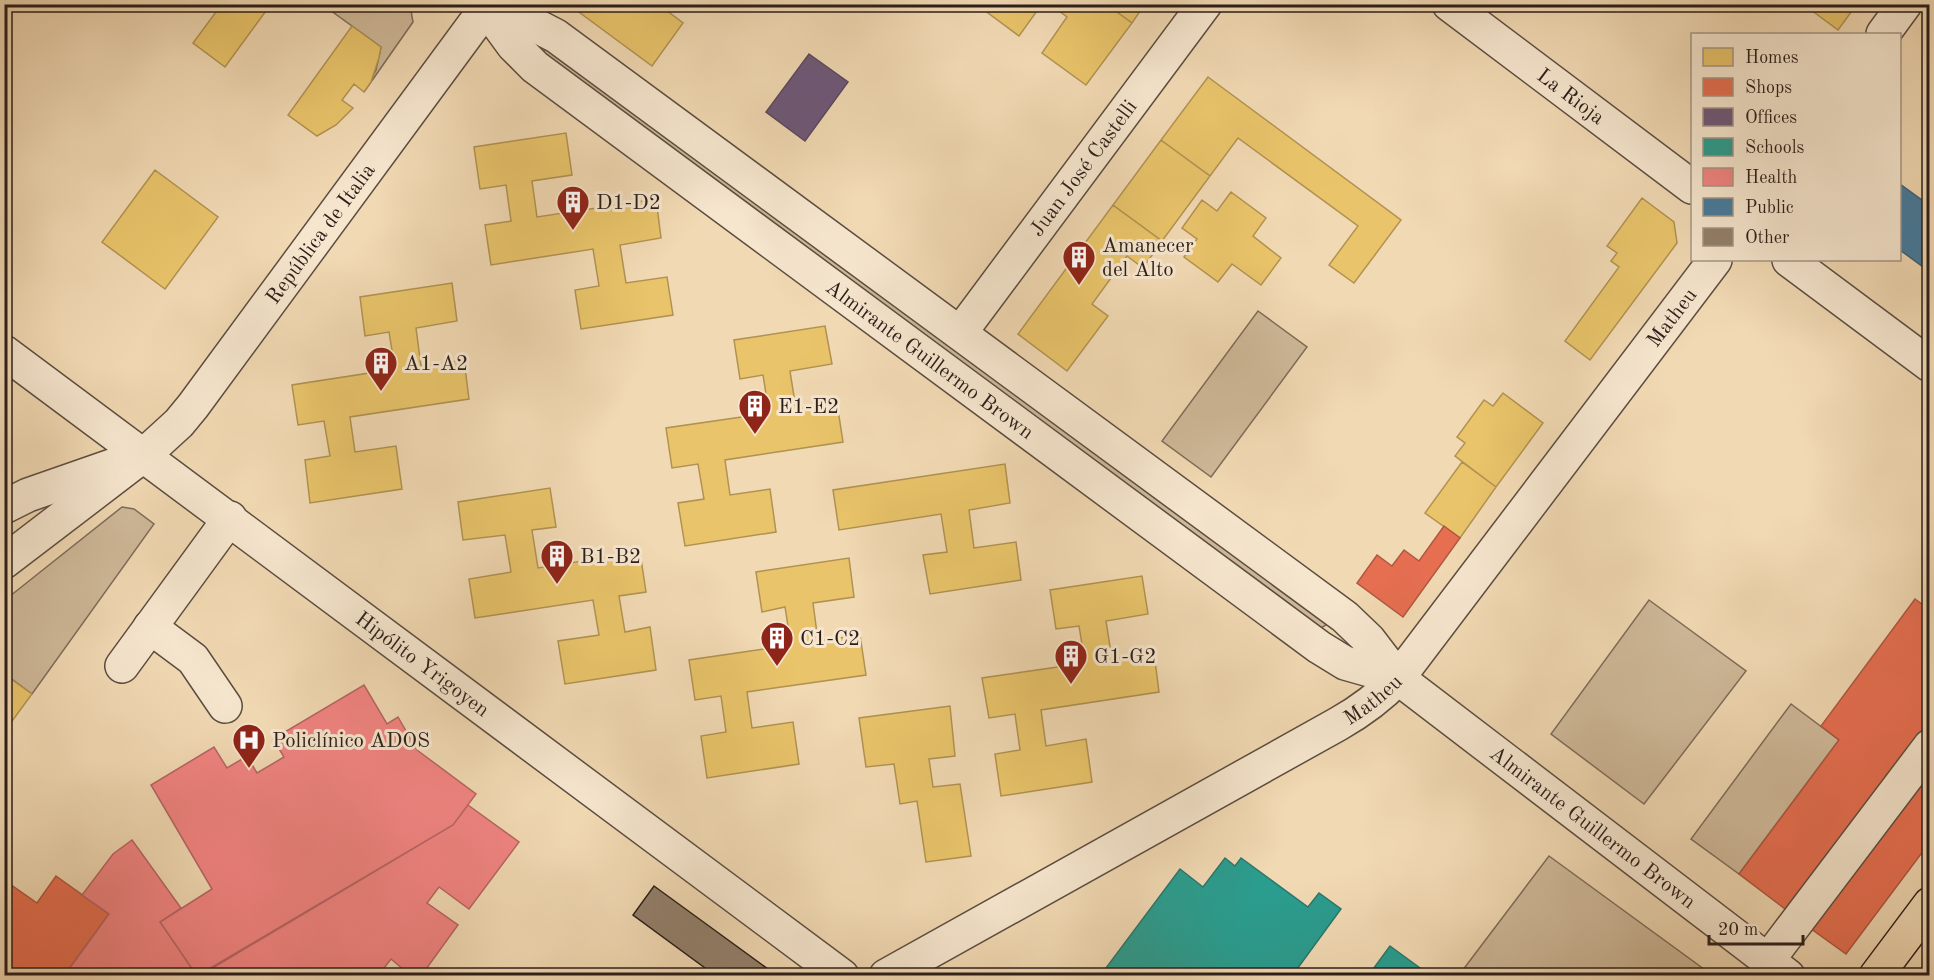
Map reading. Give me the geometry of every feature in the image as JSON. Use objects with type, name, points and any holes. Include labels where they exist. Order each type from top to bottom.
[{"type":"main road","points":[[1876,975],[1929,904]]},
{"type":"street","name":"Juan José Castelli","points":[[960,333],[1205,4]]},
{"type":"street","name":"La Rioja","points":[[1449,4],[1691,186]]},
{"type":"street","points":[[1883,33],[1905,4]]},
{"type":"street","name":"Almirante Guillermo Brown","points":[[485,6],[529,22],[556,36],[1345,617],[1369,640],[1398,678],[1778,968]]},
{"type":"street","name":"Almirante Guillermo Brown","points":[[485,6],[513,45],[535,67],[1290,625],[1345,663],[1398,678]]},
{"type":"street","name":"República de Italia","points":[[4,562],[144,455],[179,423],[208,388],[485,6]]},
{"type":"street","name":"Matheu","points":[[886,975],[1362,711],[1383,694],[1398,678],[1714,261]]},
{"type":"street","points":[[1790,261],[1929,366]]},
{"type":"street","name":"Hipólito Yrigoyen","points":[[4,352],[842,975]]},
{"type":"street","name":"República de Italia","points":[[4,507],[28,495],[144,455]]},
{"type":"street","points":[[122,666],[230,518]]},
{"type":"street","points":[[150,627],[193,659],[225,706]]},
{"type":"street","points":[[1778,968],[1929,746]]},
{"type":"shaded area","points":[[323,5],[410,5],[413,22],[364,92],[376,70],[381,47]]},
{"type":"shaded area","points":[[546,48],[1328,621],[1326,625],[1319,629],[542,54]]},
{"type":"shaded area","points":[[1258,311],[1307,347],[1211,477],[1162,441]]},
{"type":"shaded area","points":[[122,507],[134,509],[154,524],[32,694],[5,674],[5,600]]},
{"type":"shaded area","points":[[1649,600],[1746,671],[1644,804],[1551,734]]},
{"type":"shaded area","points":[[1791,704],[1839,740],[1739,874],[1691,839]]},
{"type":"shaded area","points":[[1549,856],[1712,975],[1459,975]]},
{"type":"building: Homes","points":[[205,4],[271,4],[225,67],[193,43],[216,12]]},
{"type":"building: Homes","points":[[568,4],[642,4],[646,8],[649,4],[658,4],[683,23],[652,66]]},
{"type":"building: Homes","points":[[976,4],[1042,4],[1019,36]]},
{"type":"building: Homes","points":[[1050,4],[1106,4],[1132,23],[1086,85],[1042,53],[1067,17]]},
{"type":"building: Homes","points":[[1106,4],[1145,4],[1132,23]]},
{"type":"building: Homes","points":[[1803,4],[1857,4],[1838,30]]},
{"type":"building: Homes","points":[[352,26],[381,47],[379,58],[371,82],[364,92],[354,84],[342,100],[353,108],[336,125],[317,136],[288,115]]},
{"type":"building: Homes","points":[[1208,77],[1401,220],[1354,283],[1329,265],[1358,226],[1238,138],[1210,176],[1161,140]]},
{"type":"building: Homes","name":"D1-D2","points":[[566,133],[572,175],[532,181],[537,217],[656,199],[661,238],[620,245],[626,283],[667,277],[673,315],[581,329],[575,290],[599,286],[593,249],[491,265],[485,225],[511,221],[506,185],[480,189],[474,147]]},
{"type":"building: Homes","points":[[1161,140],[1210,176],[1162,241],[1113,205]]},
{"type":"building: Homes","points":[[155,170],[218,217],[165,289],[102,242]]},
{"type":"building: Homes","points":[[1231,192],[1266,218],[1253,236],[1281,258],[1261,285],[1232,264],[1218,282],[1184,257],[1197,239],[1182,228],[1202,200],[1217,211]]},
{"type":"building: Homes","points":[[1642,198],[1674,222],[1677,243],[1590,360],[1565,341],[1619,267],[1611,261],[1617,253],[1607,246]]},
{"type":"building: Homes","name":"Amanecer del Alto","points":[[1113,205],[1162,241],[1143,268],[1127,256],[1092,304],[1108,316],[1067,371],[1018,334]]},
{"type":"building: Homes","name":"A1-A2","points":[[452,283],[457,321],[416,328],[421,366],[464,360],[469,399],[350,417],[355,452],[396,446],[402,489],[310,503],[305,460],[330,456],[324,421],[298,425],[292,385],[395,369],[389,332],[365,336],[360,297]]},
{"type":"building: Homes","name":"E1-E2","points":[[825,326],[832,364],[790,371],[796,409],[837,403],[843,442],[725,460],[730,495],[770,489],[776,532],[685,546],[678,503],[704,499],[698,464],[672,468],[666,428],[769,413],[763,375],[740,379],[734,340]]},
{"type":"building: Homes","points":[[1503,393],[1543,423],[1496,487],[1455,456],[1465,443],[1457,437],[1484,400],[1493,406]]},
{"type":"building: Homes","points":[[1462,462],[1496,487],[1460,538],[1425,513]]},
{"type":"building: Homes","points":[[1005,464],[1010,503],[969,510],[974,548],[1016,542],[1021,580],[930,594],[923,555],[947,552],[941,514],[839,530],[833,490]]},
{"type":"building: Homes","name":"B1-B2","points":[[550,488],[556,527],[532,530],[538,568],[640,552],[646,592],[619,596],[625,632],[650,627],[656,670],[565,684],[558,641],[599,635],[593,600],[475,618],[469,579],[511,572],[505,535],[463,540],[458,502]]},
{"type":"building: Homes","name":"C1-C2","points":[[849,558],[854,597],[813,603],[818,641],[860,635],[866,675],[747,692],[752,728],[793,722],[799,764],[707,778],[701,736],[726,732],[721,696],[695,700],[689,660],[791,645],[785,607],[762,612],[756,572]]},
{"type":"building: Homes","name":"G1-G2","points":[[1142,576],[1148,614],[1106,621],[1112,659],[1154,653],[1159,692],[1041,710],[1046,746],[1086,739],[1092,782],[1001,796],[995,754],[1020,750],[1015,714],[989,718],[982,678],[1085,663],[1079,626],[1056,629],[1050,590]]},
{"type":"building: Homes","points":[[4,674],[32,694],[4,732]]},
{"type":"building: Homes","points":[[950,706],[955,756],[929,759],[933,787],[960,784],[971,856],[926,862],[917,801],[900,804],[894,764],[866,767],[859,718]]},
{"type":"building: Shops","points":[[1444,526],[1460,538],[1403,617],[1357,583],[1377,555],[1392,566],[1404,550],[1419,561]]},
{"type":"building: Shops","points":[[1915,599],[1930,610],[1930,732],[1793,915],[1739,874],[1839,740],[1821,726]]},
{"type":"building: Shops","points":[[1930,770],[1930,842],[1846,954],[1810,928]]},
{"type":"building: Shops","points":[[56,876],[109,914],[64,976],[17,976],[4,966],[4,880],[37,903]]},
{"type":"building: Offices","points":[[809,54],[848,82],[805,141],[766,112]]},
{"type":"building: Schools","points":[[1225,858],[1235,866],[1241,858],[1308,907],[1319,893],[1341,909],[1292,976],[1100,976],[1180,869],[1203,887]]},
{"type":"building: Schools","points":[[1390,946],[1431,976],[1368,976]]},
{"type":"building: Health","points":[[364,685],[387,724],[398,717],[417,750],[476,794],[453,825],[197,976],[160,922],[212,889],[151,785],[214,747],[227,768],[247,756],[257,773],[284,757],[273,739]]},
{"type":"building: Health","points":[[468,805],[519,842],[469,909],[439,887],[427,903],[458,925],[421,976],[411,976],[391,959],[381,972],[386,976],[199,976],[453,825]]},
{"type":"building: Health","points":[[132,840],[181,908],[160,922],[197,976],[64,976],[109,914],[82,895],[113,854]]},
{"type":"building: Public","points":[[1901,185],[1930,206],[1930,272],[1901,251]]},
{"type":"building: Other","points":[[654,886],[772,972],[772,976],[716,976],[633,915]]},
{"type":"place","name":"D1-D2","points":[[573,231]]},
{"type":"place","name":"Amanecer del Alto","points":[[1079,286]]},
{"type":"place","name":"A1-A2","points":[[381,392]]},
{"type":"place","name":"E1-E2","points":[[755,435]]},
{"type":"place","name":"B1-B2","points":[[557,585]]},
{"type":"place","name":"C1-C2","points":[[777,667]]},
{"type":"place","name":"G1-G2","points":[[1071,685]]},
{"type":"place","name":"Policlínico ADOS","points":[[249,769]]}]
